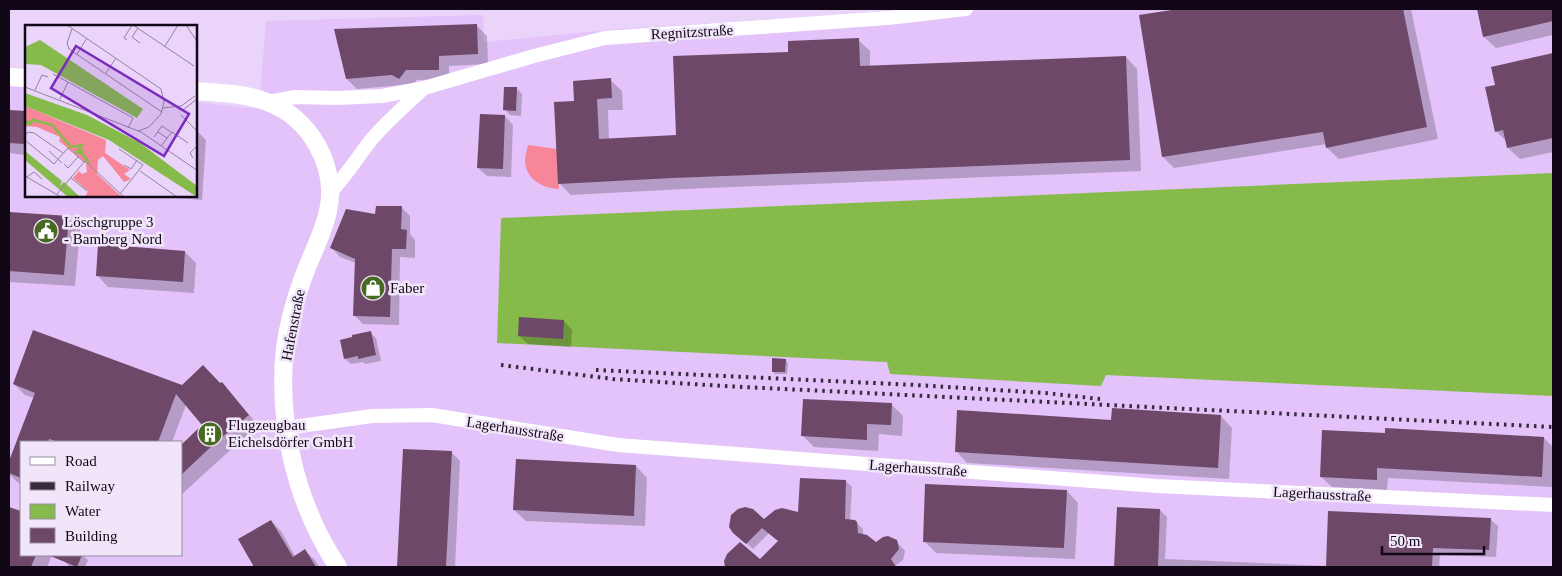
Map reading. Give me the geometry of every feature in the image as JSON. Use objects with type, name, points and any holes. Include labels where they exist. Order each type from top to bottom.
[{"type":"street","name":"Regnitzstraße","points":[[268,102],[295,97],[382,96],[424,88],[605,38],[888,18],[966,9]]},
{"type":"street","points":[[9,77],[25,78]]},
{"type":"street","name":"Regnitzstraße","points":[[330,193],[346,176],[371,141],[393,116],[424,88]]},
{"type":"street","name":"Hafenstraße","points":[[198,91],[242,96],[268,102],[285,111],[300,124],[317,143],[324,157],[330,193],[324,224],[292,313],[285,347],[284,408],[290,449],[306,505],[326,549],[338,567]]},
{"type":"street","name":"Lagerhausstraße","points":[[286,428],[372,416],[432,415],[618,445],[1157,486],[1553,505]]},
{"type":"shaded area","points":[[907,9],[1553,9],[1553,567],[9,567],[9,86],[25,87],[25,198],[198,198],[198,102],[259,109],[266,21],[483,15],[484,42],[619,29]]},
{"type":"shaded area","points":[[528,145],[557,149],[559,189],[541,185],[528,173],[525,161]]},
{"type":"water","points":[[1553,173],[1553,396],[1106,375],[1101,386],[890,374],[887,362],[497,343],[501,218]]},
{"type":"building","points":[[1178,9],[1403,9],[1427,127],[1326,148],[1323,132],[1162,157],[1139,15]]},
{"type":"building","points":[[1477,9],[1553,9],[1553,21],[1483,37]]},
{"type":"building","points":[[477,24],[478,54],[439,56],[439,70],[406,70],[399,79],[392,75],[346,79],[334,29]]},
{"type":"building","points":[[859,38],[860,66],[1126,56],[1130,160],[558,184],[554,102],[574,101],[573,81],[611,78],[612,98],[597,99],[599,139],[676,135],[673,56],[788,52],[788,41]]},
{"type":"building","points":[[1553,53],[1553,138],[1507,148],[1503,130],[1495,132],[1485,87],[1495,85],[1491,67]]},
{"type":"building","points":[[504,87],[517,87],[516,111],[503,110]]},
{"type":"building","points":[[9,110],[25,111],[25,144],[9,143]]},
{"type":"building","points":[[480,114],[505,115],[503,169],[477,168]]},
{"type":"building","points":[[376,206],[402,206],[401,229],[407,230],[406,249],[392,249],[390,317],[353,316],[355,259],[330,248],[346,209],[375,214]]},
{"type":"building","points":[[9,212],[69,216],[64,275],[9,271]]},
{"type":"building","points":[[98,244],[185,251],[183,282],[96,276]]},
{"type":"building","points":[[519,317],[564,320],[563,339],[518,336]]},
{"type":"building","points":[[33,330],[182,385],[203,365],[220,383],[222,382],[249,415],[216,442],[182,474],[182,444],[202,425],[176,394],[158,441],[56,441],[49,439],[48,441],[20,441],[20,478],[9,473],[9,461],[35,393],[13,384]]},
{"type":"building","points":[[371,331],[376,355],[358,359],[358,356],[344,359],[340,340]]},
{"type":"building","points":[[772,358],[786,359],[785,372],[772,372]]},
{"type":"building","points":[[803,399],[892,403],[891,425],[867,424],[867,440],[801,436]]},
{"type":"building","points":[[1112,408],[1221,415],[1218,468],[955,452],[957,410],[1111,420]]},
{"type":"building","points":[[1385,428],[1544,437],[1542,477],[1377,468],[1377,480],[1320,477],[1322,430],[1385,433]]},
{"type":"building","points":[[403,449],[452,451],[446,567],[397,567]]},
{"type":"building","points":[[516,459],[636,465],[634,516],[513,510]]},
{"type":"building","points":[[800,478],[846,480],[845,519],[855,520],[858,533],[867,535],[876,542],[888,536],[897,540],[899,549],[891,559],[896,567],[725,567],[724,561],[727,554],[740,542],[760,559],[778,541],[762,528],[746,544],[729,527],[731,515],[738,509],[745,507],[753,509],[764,519],[775,510],[782,508],[798,512]]},
{"type":"building","points":[[925,484],[1067,490],[1064,548],[923,542]]},
{"type":"building","points":[[9,507],[20,511],[20,556],[36,556],[31,567],[13,567],[9,565]]},
{"type":"building","points":[[1117,507],[1160,509],[1158,567],[1114,567]]},
{"type":"building","points":[[1328,511],[1491,518],[1489,550],[1433,548],[1432,567],[1326,567]]},
{"type":"building","points":[[271,520],[293,557],[305,549],[316,567],[254,567],[238,539]]},
{"type":"building","points":[[50,556],[82,556],[77,567]]},
{"type":"railway","points":[[501,365],[613,379],[724,386],[1553,427]]},
{"type":"railway","points":[[596,370],[916,385],[1045,393],[1100,399]]},
{"type":"place","name":"Löschgruppe 3 - Bamberg Nord","points":[[46,231]]},
{"type":"place","name":"Faber","points":[[373,288]]},
{"type":"place","name":"Flugzeugbau Eichelsdörfer GmbH","points":[[210,434]]}]
